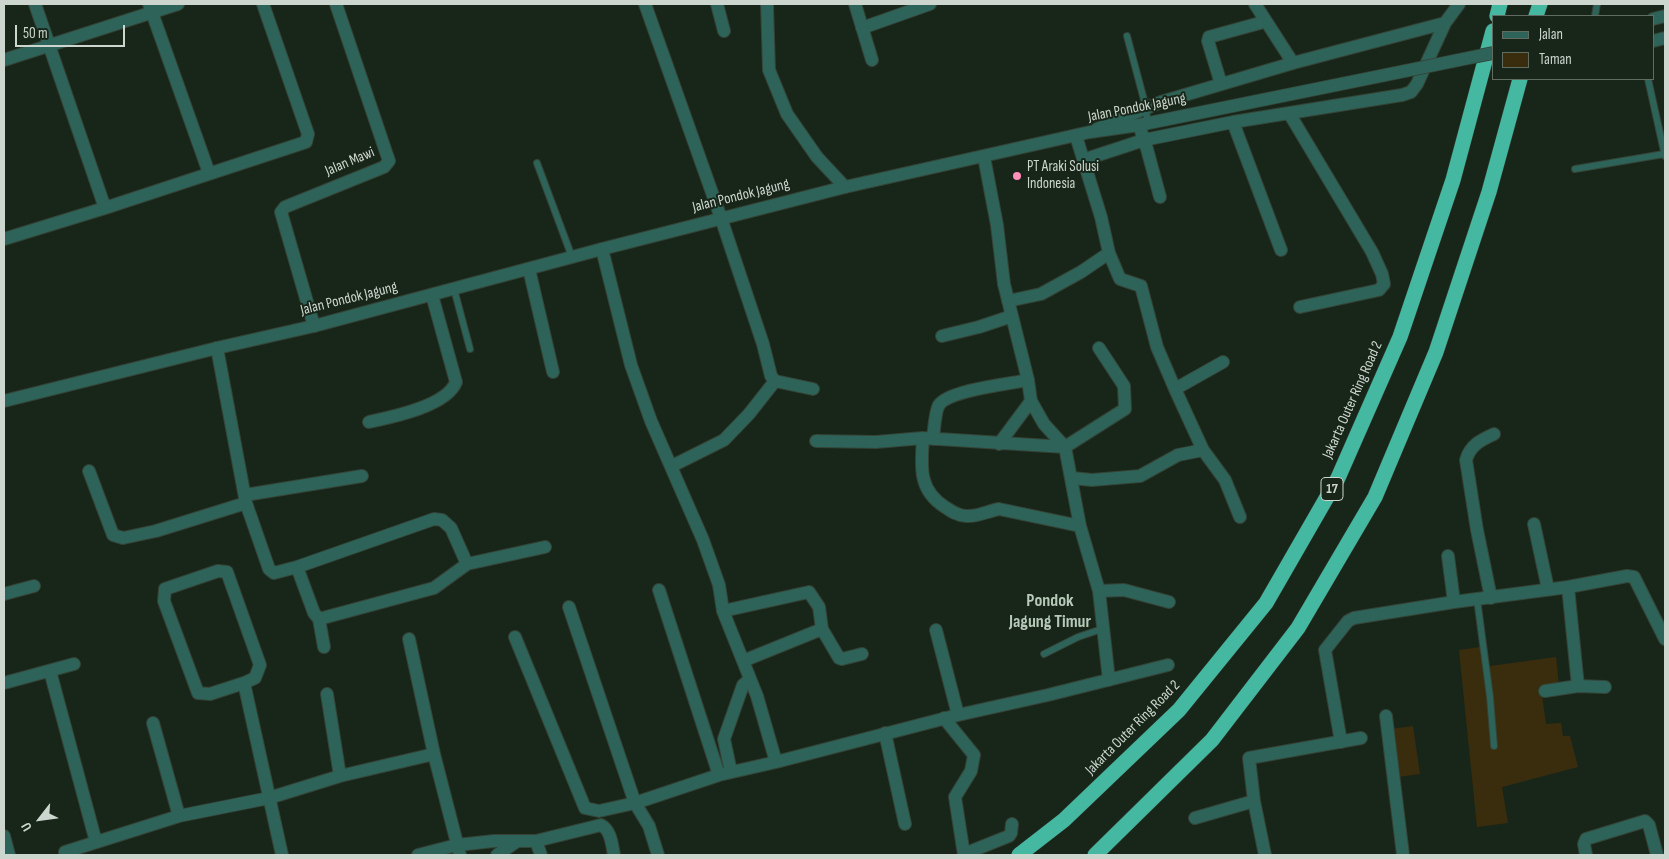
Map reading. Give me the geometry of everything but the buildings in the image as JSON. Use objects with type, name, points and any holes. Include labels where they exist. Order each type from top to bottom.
[{"type":"highway","name":"Jakarta Outer Ring Road 2","points":[[1019,855],[1064,820],[1180,710],[1266,603],[1338,478],[1400,337],[1453,180],[1492,35]]},
{"type":"highway","points":[[1095,855],[1212,740],[1298,628],[1375,497],[1436,352],[1489,192],[1520,80]]},
{"type":"street","points":[[35,4],[105,208]]},
{"type":"street","points":[[4,60],[150,8],[178,4]]},
{"type":"street","points":[[4,238],[105,208],[306,142],[308,136],[263,4]]},
{"type":"street","name":"Jalan Mawi","points":[[314,326],[281,212],[285,207],[384,166],[388,164],[389,158],[336,4]]},
{"type":"street","points":[[645,4],[721,218],[763,344],[771,376],[775,380],[813,389]]},
{"type":"street","points":[[717,4],[724,31]]},
{"type":"street","points":[[767,4],[769,70],[787,114],[817,158],[846,187]]},
{"type":"street","points":[[854,4],[872,60]]},
{"type":"street","points":[[862,28],[930,4]]},
{"type":"street","points":[[1254,4],[1293,62]]},
{"type":"street","points":[[1083,160],[1144,140],[1233,122],[1411,92],[1417,84],[1445,23],[1459,4]]},
{"type":"street","points":[[150,8],[209,173]]},
{"type":"street","points":[[1222,84],[1208,42],[1209,37],[1260,23]]},
{"type":"street","points":[[1090,132],[1146,108],[1293,62],[1445,23]]},
{"type":"street","name":"Jalan Pondok Jagung","points":[[4,401],[314,326],[602,249],[846,187],[1090,132],[1144,124],[1492,53]]},
{"type":"street","points":[[1289,113],[1372,252],[1384,284],[1379,290],[1300,307]]},
{"type":"street","points":[[1233,122],[1281,250]]},
{"type":"street","points":[[1144,124],[1144,140],[1160,197]]},
{"type":"street","points":[[1076,136],[1101,216],[1109,253],[1120,280],[1141,286],[1157,348],[1174,389],[1203,450],[1225,480],[1240,517]]},
{"type":"street","points":[[984,157],[997,225],[1004,284],[1028,380],[1031,401],[1044,424],[1065,447],[1080,526],[1099,591],[1109,680]]},
{"type":"street","points":[[602,249],[631,365],[651,421],[703,540],[718,585],[723,611],[750,679],[776,762]]},
{"type":"street","points":[[1008,301],[1041,294],[1081,272],[1109,253]]},
{"type":"street","points":[[529,269],[553,372]]},
{"type":"street","points":[[369,422],[417,411],[449,393],[454,388],[456,382],[432,295]]},
{"type":"street","points":[[942,336],[979,327],[1012,316]]},
{"type":"street","points":[[217,348],[245,499],[268,569],[274,573],[297,567],[434,519],[442,520],[452,528],[467,564]]},
{"type":"street","points":[[816,441],[876,442],[928,439],[1065,447],[1125,409],[1124,386],[1099,348]]},
{"type":"street","points":[[1174,389],[1224,362]]},
{"type":"street","points":[[672,466],[724,440],[749,414],[775,380]]},
{"type":"street","points":[[1028,380],[963,392],[945,398],[938,406],[928,439],[922,474],[929,493],[933,498],[954,513],[965,516],[982,515],[990,510],[999,509],[1080,526]]},
{"type":"street","points":[[999,444],[1031,401]]},
{"type":"street","points":[[1491,598],[1477,530],[1466,460],[1470,449],[1474,445],[1494,434]]},
{"type":"street","points":[[1072,478],[1092,480],[1140,476],[1178,455],[1203,450]]},
{"type":"street","points":[[90,472],[113,535],[123,538],[156,532],[245,499],[362,476]]},
{"type":"street","points":[[1534,524],[1548,589]]},
{"type":"street","points":[[319,619],[434,588],[467,564],[545,547]]},
{"type":"street","points":[[1448,556],[1454,602]]},
{"type":"street","points":[[297,567],[314,613],[319,619],[324,647]]},
{"type":"street","points":[[218,571],[226,572],[260,665],[255,678],[244,683],[210,694],[198,693],[164,601],[165,589],[218,571]]},
{"type":"street","points":[[1341,742],[1325,650],[1348,621],[1454,602],[1568,587],[1628,576],[1634,577],[1665,639]]},
{"type":"street","points":[[4,594],[34,586]]},
{"type":"street","points":[[1568,587],[1578,686]]},
{"type":"street","points":[[659,590],[725,773]]},
{"type":"street","points":[[1099,591],[1124,590],[1169,602]]},
{"type":"street","points":[[723,611],[810,592],[819,607],[822,629],[839,658],[862,654]]},
{"type":"street","points":[[569,607],[635,803],[649,826],[658,855]]},
{"type":"street","points":[[743,661],[822,629]]},
{"type":"street","points":[[936,630],[958,715]]},
{"type":"street","points":[[514,636],[585,808],[599,811],[635,803],[725,773],[776,762],[944,718],[1168,666]]},
{"type":"street","points":[[409,639],[434,754],[458,850]]},
{"type":"street","points":[[4,682],[74,664]]},
{"type":"street","points":[[50,671],[96,842]]},
{"type":"street","points":[[725,773],[724,739],[743,685],[750,679]]},
{"type":"street","points":[[244,683],[282,855]]},
{"type":"street","points":[[1545,691],[1578,686],[1605,687]]},
{"type":"street","points":[[327,694],[340,776]]},
{"type":"street","points":[[1386,716],[1403,855]]},
{"type":"street","points":[[944,718],[974,755],[971,771],[955,797],[964,855],[1009,836],[1012,824]]},
{"type":"street","points":[[153,722],[179,816]]},
{"type":"street","points":[[885,733],[905,824]]},
{"type":"street","points":[[1265,855],[1254,801],[1249,758],[1361,738]]},
{"type":"street","points":[[64,852],[179,816],[269,798],[340,776],[434,754]]},
{"type":"street","points":[[1195,818],[1254,801]]},
{"type":"street","points":[[1586,855],[1584,844],[1586,839],[1645,821],[1649,825],[1657,855]]},
{"type":"street","points":[[418,855],[458,850],[494,841],[536,841],[601,825],[608,832],[614,855]]},
{"type":"street","points":[[4,836],[9,855]]},
{"type":"street","points":[[536,841],[541,855]]},
{"type":"street","points":[[497,855],[516,842]]},
{"type":"lane","points":[[1127,36],[1146,108],[1144,124]]},
{"type":"lane","points":[[1575,169],[1665,155],[1664,138],[1648,80]]},
{"type":"lane","points":[[537,163],[572,257]]},
{"type":"lane","points":[[454,289],[470,349]]},
{"type":"lane","points":[[1477,599],[1490,697],[1494,746]]},
{"type":"lane","points":[[1044,654],[1078,637],[1102,629]]},
{"type":"green space","points":[[1480,647],[1483,667],[1556,657],[1559,687],[1541,688],[1546,724],[1561,723],[1563,736],[1570,736],[1578,767],[1502,787],[1508,823],[1477,827],[1459,650]]},
{"type":"green space","points":[[1413,726],[1420,774],[1398,777],[1391,729]]},
{"type":"place","name":"PT Araki Solusi Indonesia","points":[[1017,176]]},
{"type":"district","name":"Pondok Jagung Timur","points":[[1050,611]]}]
